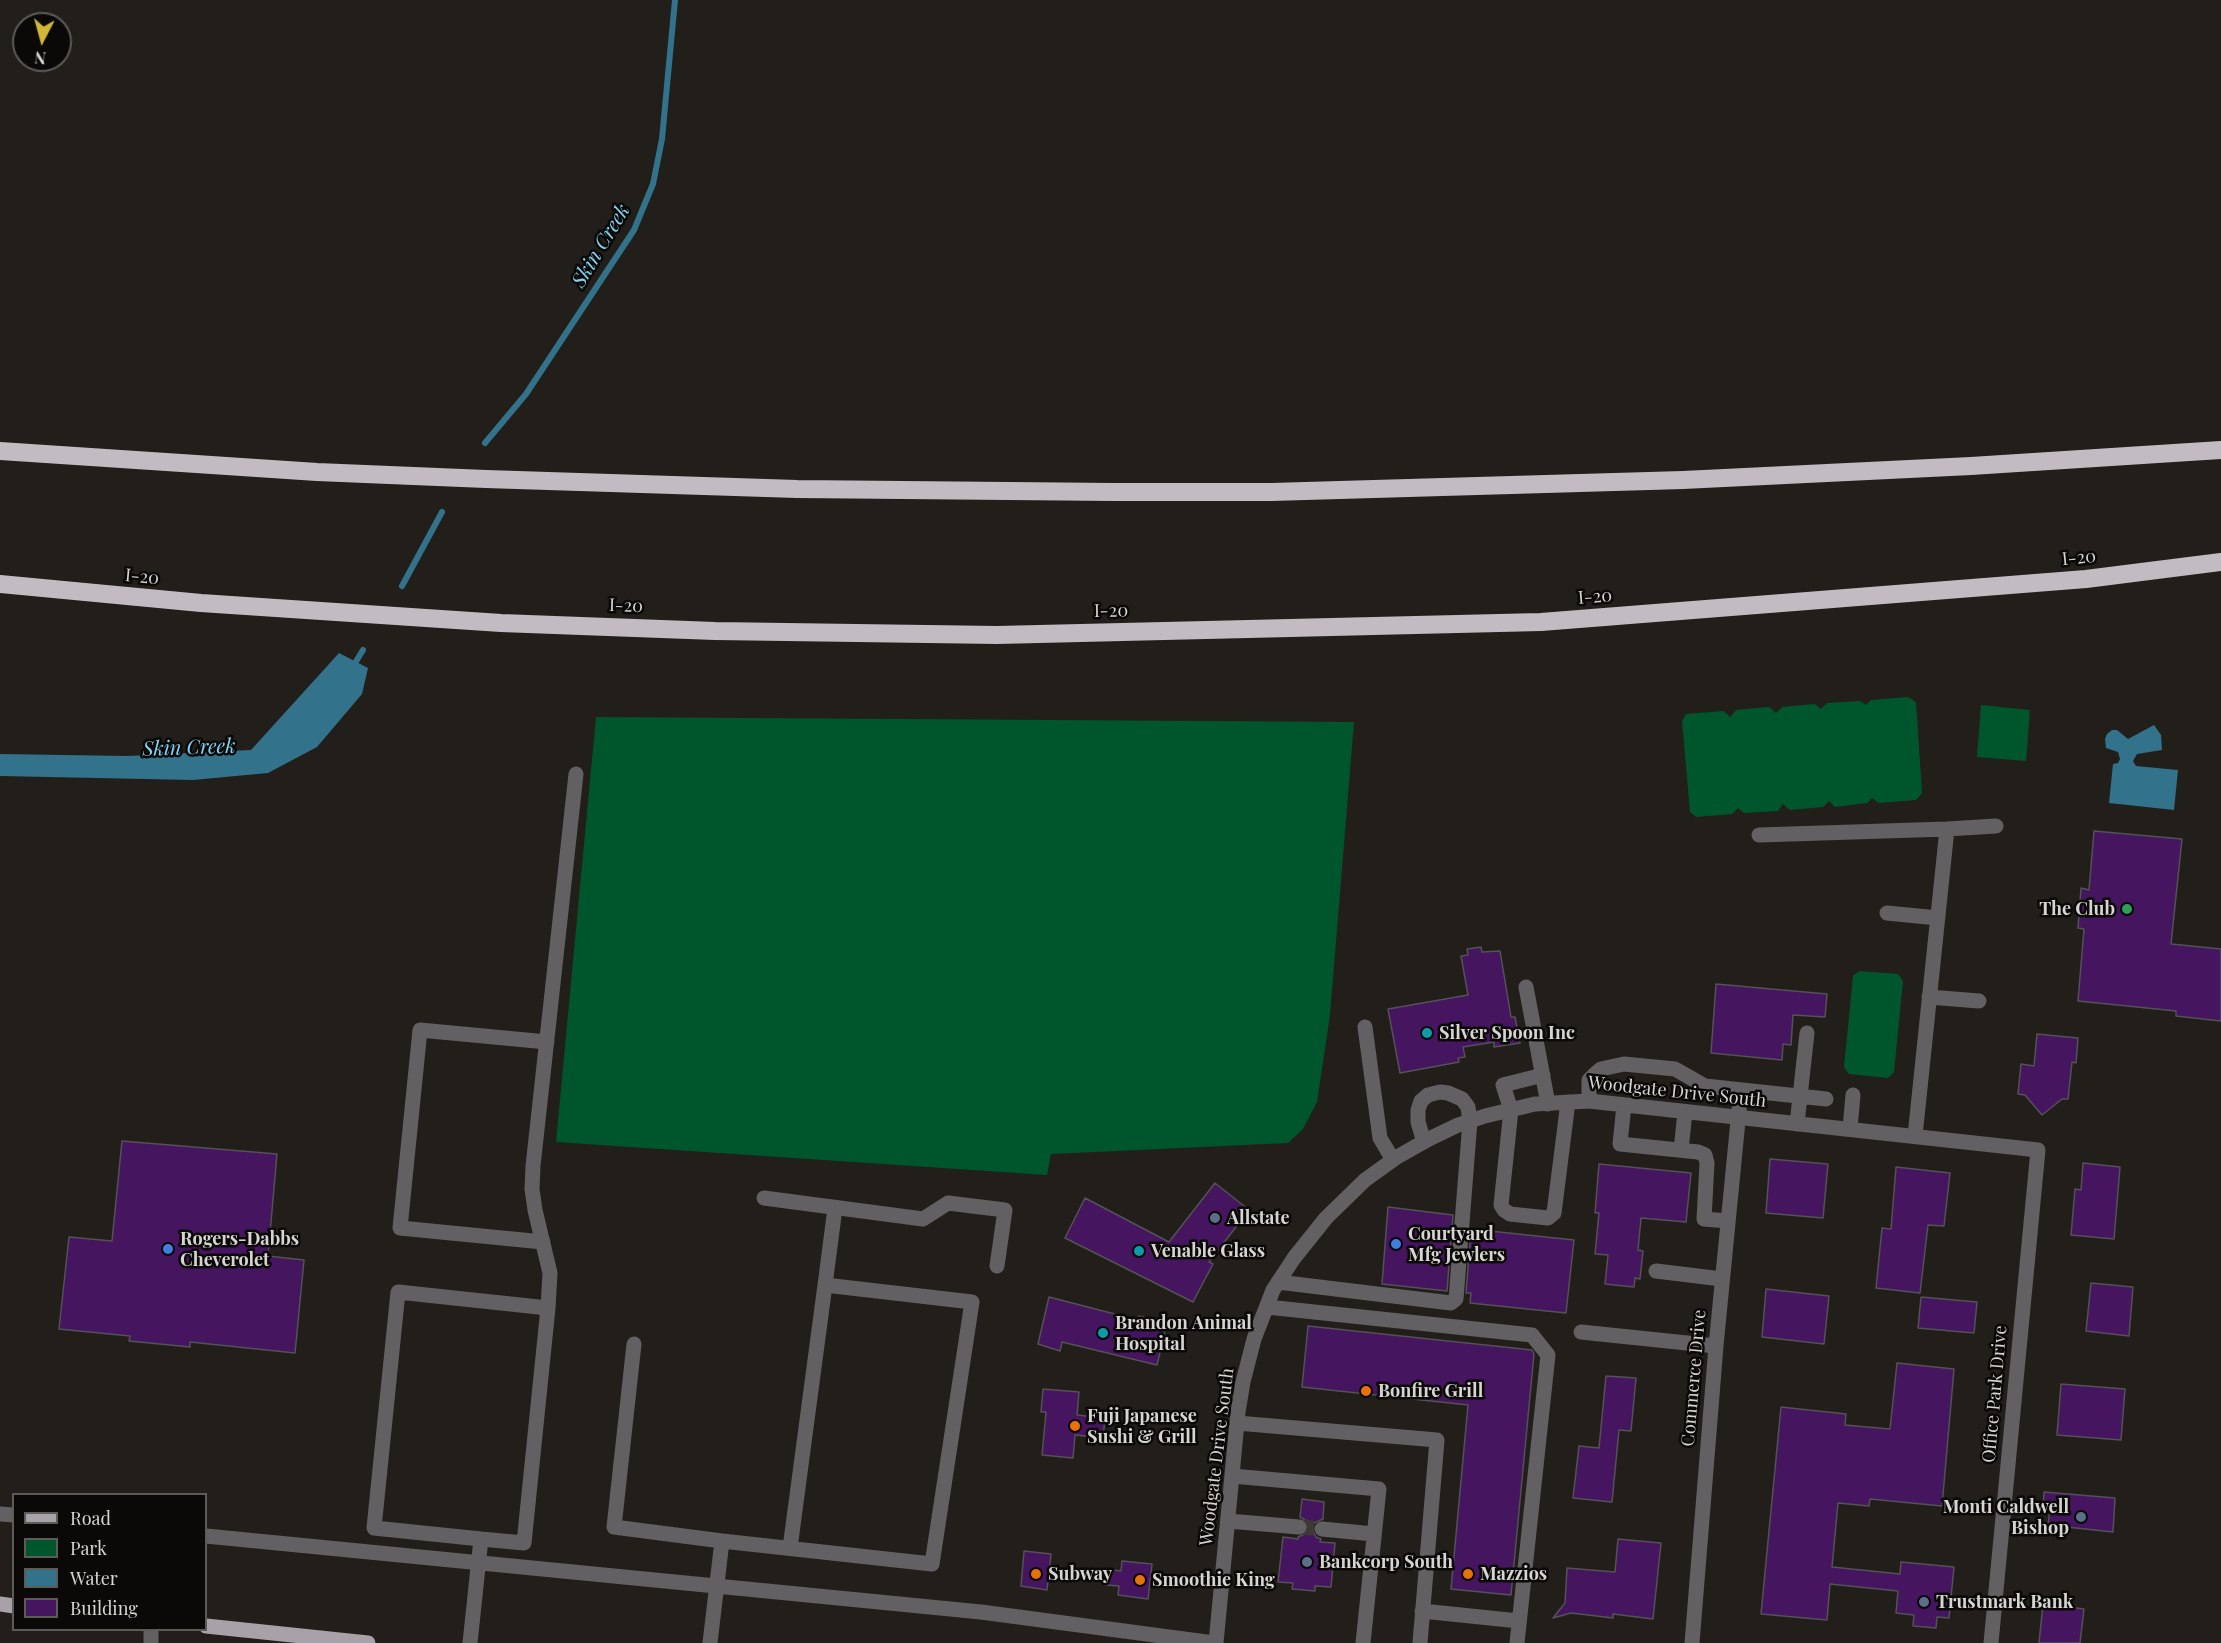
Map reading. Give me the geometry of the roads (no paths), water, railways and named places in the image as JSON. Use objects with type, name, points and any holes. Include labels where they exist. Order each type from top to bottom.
[{"type":"highway","points":[[0,451],[317,472],[797,489],[1271,492],[1719,478],[1971,466],[2221,450]]},
{"type":"highway","name":"I-20","points":[[0,584],[201,603],[501,623],[715,631],[997,635],[1541,622],[2086,579],[2221,562]]},
{"type":"main road","points":[[207,1626],[368,1643]]},
{"type":"street","points":[[548,1308],[398,1292],[374,1528],[524,1544],[548,1308],[550,1273],[535,1210],[532,1179],[576,774]]},
{"type":"street","points":[[1759,835],[1996,826]]},
{"type":"street","points":[[1915,1136],[1947,829]]},
{"type":"street","points":[[1887,913],[1938,918]]},
{"type":"street","points":[[1526,987],[1548,1104]]},
{"type":"street","points":[[1929,997],[1979,1001]]},
{"type":"street","points":[[1365,1027],[1380,1138],[1393,1160]]},
{"type":"street","points":[[543,1242],[400,1228],[420,1030],[547,1042]]},
{"type":"street","points":[[1797,1124],[1807,1033]]},
{"type":"street","points":[[1589,1101],[1589,1080],[1601,1069],[1624,1064],[1675,1069],[1705,1086],[1826,1099]]},
{"type":"street","points":[[1543,1075],[1503,1085],[1510,1110],[1502,1205],[1504,1210],[1510,1214],[1548,1218],[1554,1214],[1557,1206],[1568,1102]]},
{"type":"street","name":"Commerce Drive","points":[[1692,1643],[1716,1346],[1741,1090]]},
{"type":"street","points":[[1278,1282],[1451,1303],[1456,1299],[1470,1120],[1468,1107],[1462,1099],[1448,1093],[1428,1095],[1421,1101],[1418,1122],[1424,1142]]},
{"type":"street","points":[[1850,1129],[1853,1095]]},
{"type":"street","name":"Woodgate Drive South","points":[[1215,1643],[1237,1423],[1243,1382],[1254,1339],[1278,1282],[1294,1258],[1326,1218],[1365,1180],[1393,1160],[1470,1120],[1510,1110],[1589,1101],[2038,1150]]},
{"type":"street","points":[[1624,1105],[1620,1144],[1698,1152],[1705,1155],[1707,1163],[1704,1219],[1728,1221]]},
{"type":"street","points":[[1681,1150],[1685,1112]]},
{"type":"street","name":"Office Park Drive","points":[[1991,1643],[2038,1150]]},
{"type":"street","points":[[764,1198],[923,1219],[948,1203],[1005,1210],[997,1266]]},
{"type":"street","points":[[790,1548],[835,1208]]},
{"type":"street","points":[[1656,1271],[1722,1279]]},
{"type":"street","points":[[634,1344],[614,1527],[932,1564],[972,1302],[825,1285]]},
{"type":"street","points":[[1266,1307],[1532,1335],[1548,1355],[1517,1643]]},
{"type":"street","points":[[1581,1332],[1716,1346]]},
{"type":"street","points":[[1237,1423],[1437,1440],[1420,1643]]},
{"type":"street","points":[[1232,1476],[1379,1490],[1363,1643]]},
{"type":"street","points":[[1228,1521],[1299,1527]]},
{"type":"street","points":[[1322,1529],[1374,1533]]},
{"type":"street","points":[[207,1536],[981,1612],[1215,1643]]},
{"type":"street","points":[[470,1643],[481,1539]]},
{"type":"street","points":[[710,1643],[722,1541]]},
{"type":"street","points":[[1422,1611],[1519,1621]]},
{"type":"water","points":[[339,653],[368,668],[362,694],[317,747],[268,773],[193,780],[0,776],[0,754],[127,756],[251,750]]},
{"type":"water","points":[[2154,725],[2161,735],[2162,750],[2137,754],[2133,761],[2136,766],[2178,770],[2174,810],[2109,803],[2113,764],[2118,763],[2120,759],[2118,752],[2106,748],[2107,734],[2112,730],[2117,730],[2128,739]]},
{"type":"waterway","name":"Skin Creek","points":[[485,443],[526,394],[634,230],[653,184],[662,139],[675,0]]},
{"type":"waterway","name":"Skin Creek","points":[[402,586],[442,512]]},
{"type":"waterway","name":"Skin Creek","points":[[352,668],[363,650]]},
{"type":"tunnel","points":[[1299,1527],[1322,1529]]},
{"type":"place","name":"The Club","points":[[2127,909]]},
{"type":"place","name":"Silver Spoon Inc","points":[[1427,1033]]},
{"type":"place","name":"Allstate","points":[[1215,1218]]},
{"type":"place","name":"Courtyard Mfg Jewlers","points":[[1396,1244]]},
{"type":"place","name":"Rogers-Dabbs Cheverolet","points":[[168,1249]]},
{"type":"place","name":"Venable Glass","points":[[1139,1251]]},
{"type":"place","name":"Brandon Animal Hospital","points":[[1103,1333]]},
{"type":"place","name":"Bonfire Grill","points":[[1366,1391]]},
{"type":"place","name":"Fuji Japanese Sushi & Grill","points":[[1075,1426]]},
{"type":"place","name":"Monti Caldwell Bishop","points":[[2081,1517]]},
{"type":"place","name":"Bankcorp South","points":[[1307,1562]]},
{"type":"place","name":"Subway","points":[[1036,1574]]},
{"type":"place","name":"Mazzios","points":[[1468,1574]]},
{"type":"place","name":"Smoothie King","points":[[1140,1580]]},
{"type":"place","name":"Trustmark Bank","points":[[1924,1602]]}]
